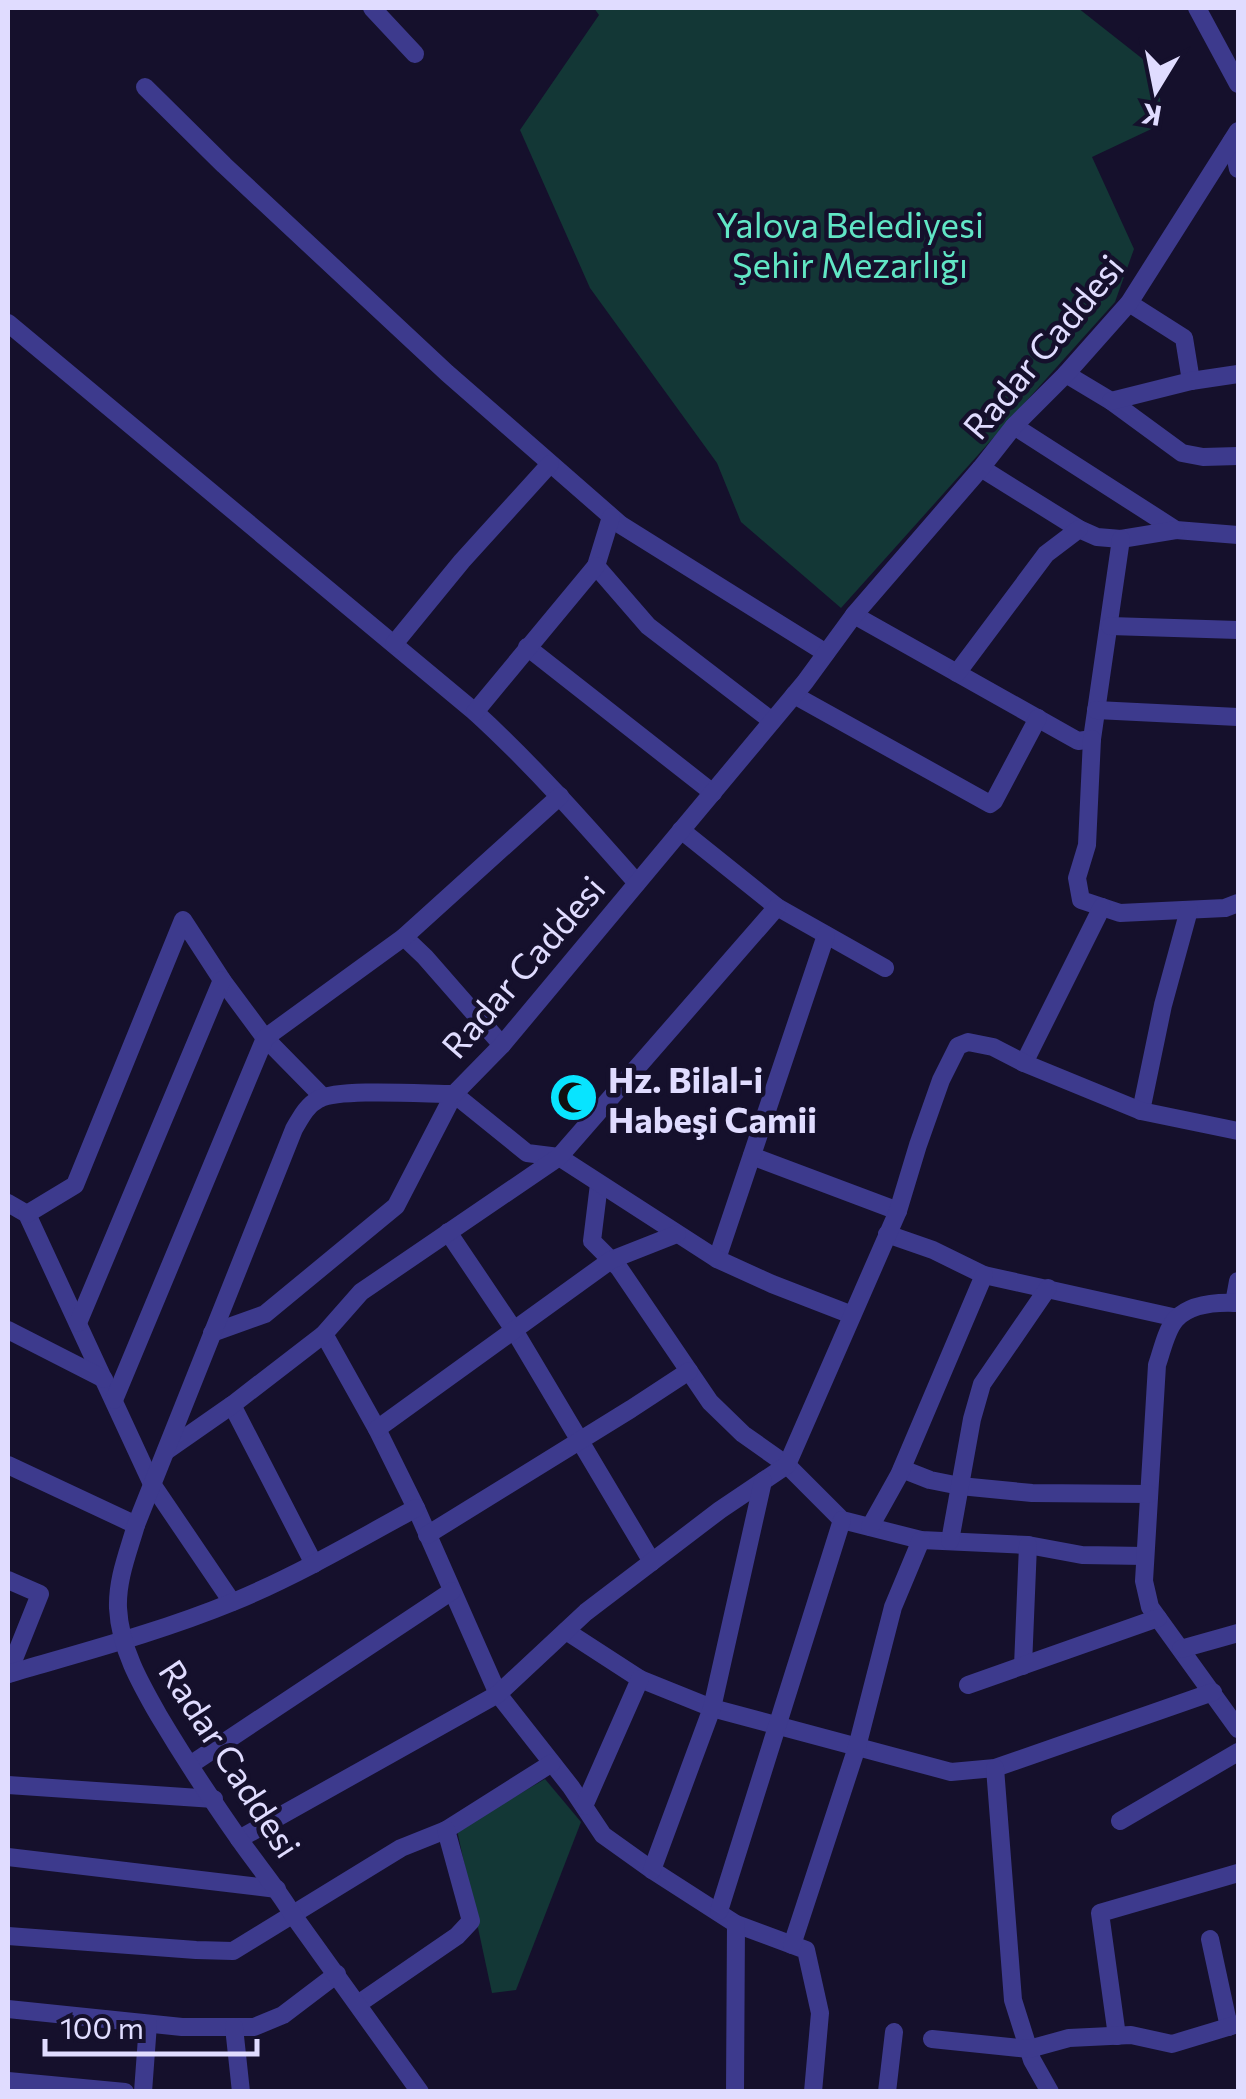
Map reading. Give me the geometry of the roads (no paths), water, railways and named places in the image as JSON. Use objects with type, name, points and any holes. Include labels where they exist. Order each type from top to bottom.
[{"type":"street","points":[[372,8],[415,54]]},
{"type":"street","points":[[1197,8],[1238,84]]},
{"type":"street","points":[[145,87],[405,334],[611,517],[826,654]]},
{"type":"street","points":[[1235,136],[1238,170]]},
{"type":"street","name":"Radar Caddesi","points":[[420,2092],[190,1765],[137,1678],[118,1612],[118,1583],[136,1526],[294,1128],[308,1106],[322,1096],[454,1094],[502,1045],[794,695],[854,615],[1014,426],[1129,302],[1235,136]]},
{"type":"street","points":[[1129,302],[1184,338],[1190,381]]},
{"type":"street","points":[[8,323],[475,712],[560,796],[637,883]]},
{"type":"street","points":[[1066,374],[1110,400],[1182,453],[1238,456]]},
{"type":"street","points":[[1110,400],[1238,374]]},
{"type":"street","points":[[1014,426],[1176,530]]},
{"type":"street","points":[[394,644],[550,464]]},
{"type":"street","points":[[980,468],[1097,537],[1122,539],[1176,530],[1238,536]]},
{"type":"street","points":[[475,712],[596,566],[611,517]]},
{"type":"street","points":[[957,673],[1046,554],[1079,529]]},
{"type":"street","points":[[1122,539],[1092,739],[1087,844],[1077,878],[1081,900],[1120,913],[1225,908],[1238,903]]},
{"type":"street","points":[[596,566],[648,626],[772,721]]},
{"type":"street","points":[[854,615],[1078,741],[1092,739]]},
{"type":"street","points":[[1110,626],[1238,630]]},
{"type":"street","points":[[528,646],[713,792]]},
{"type":"street","points":[[794,695],[990,804],[1038,718]]},
{"type":"street","points":[[1096,710],[1238,717]]},
{"type":"street","points":[[114,1400],[265,1038],[404,937],[560,796]]},
{"type":"street","points":[[682,830],[777,907],[885,968]]},
{"type":"street","points":[[165,1451],[324,1334],[362,1292],[559,1157],[777,907]]},
{"type":"street","points":[[1024,1063],[1102,907]]},
{"type":"street","points":[[1142,1110],[1163,1005],[1188,910]]},
{"type":"street","points":[[28,1214],[76,1185],[184,920],[265,1038],[322,1096]]},
{"type":"street","points":[[717,1259],[826,935]]},
{"type":"street","points":[[404,937],[502,1045]]},
{"type":"street","points":[[78,1323],[222,980]]},
{"type":"street","points":[[239,1838],[498,1694],[586,1612],[720,1510],[787,1465],[898,1211],[941,1080],[958,1046],[968,1042],[992,1047],[1142,1110],[1238,1131]]},
{"type":"street","points":[[212,1333],[264,1314],[396,1206],[454,1094],[527,1153],[559,1157],[717,1259],[852,1315]]},
{"type":"street","points":[[752,1156],[898,1211]]},
{"type":"street","points":[[599,1184],[592,1241],[619,1268],[710,1402],[744,1434],[787,1465],[842,1520],[921,1540],[1028,1545],[1082,1556],[1145,1556]]},
{"type":"street","points":[[8,1203],[28,1214],[152,1484],[232,1602]]},
{"type":"street","points":[[448,1232],[514,1330],[652,1562]]},
{"type":"street","points":[[376,1429],[611,1260],[678,1234]]},
{"type":"street","points":[[887,1234],[933,1250],[984,1275],[1176,1318],[1198,1307],[1236,1303],[1238,1280]]},
{"type":"street","points":[[870,1527],[902,1468],[984,1275]]},
{"type":"street","points":[[950,1541],[982,1384],[1048,1288]]},
{"type":"street","points":[[1176,1318],[1157,1365],[1144,1581],[1150,1607],[1238,1728]]},
{"type":"street","points":[[8,1330],[104,1379]]},
{"type":"street","points":[[324,1334],[416,1508],[498,1694],[603,1836],[736,1924],[806,1950],[820,2013],[812,2092]]},
{"type":"street","points":[[426,1534],[688,1371]]},
{"type":"street","points":[[232,1405],[314,1564]]},
{"type":"street","points":[[8,1465],[136,1526]]},
{"type":"street","points":[[902,1468],[930,1480],[960,1486],[1032,1493],[1149,1494]]},
{"type":"street","points":[[652,1870],[712,1708],[763,1481]]},
{"type":"street","points":[[8,1580],[40,1594],[8,1674],[124,1640],[232,1602],[314,1564],[416,1508]]},
{"type":"street","points":[[719,1911],[842,1520]]},
{"type":"street","points":[[792,1945],[857,1747],[894,1607],[921,1540]]},
{"type":"street","points":[[1023,1666],[1028,1545]]},
{"type":"street","points":[[190,1765],[452,1591]]},
{"type":"street","points":[[968,1685],[1158,1618]]},
{"type":"street","points":[[566,1631],[640,1679],[712,1708],[951,1772],[995,1768],[1213,1692]]},
{"type":"street","points":[[1182,1650],[1238,1633]]},
{"type":"street","points":[[584,1806],[640,1679]]},
{"type":"street","points":[[1120,1820],[1238,1752]]},
{"type":"street","points":[[8,1936],[233,1951],[402,1848],[446,1830],[552,1763]]},
{"type":"street","points":[[995,1768],[1013,2000],[1032,2060],[1050,2092]]},
{"type":"street","points":[[8,1786],[214,1800]]},
{"type":"street","points":[[358,2004],[456,1936],[471,1920],[446,1830]]},
{"type":"street","points":[[8,1857],[277,1889]]},
{"type":"street","points":[[1118,2036],[1100,1913],[1238,1873]]},
{"type":"street","points":[[735,2092],[736,1924]]},
{"type":"street","points":[[932,2039],[1029,2050],[1070,2038],[1131,2035],[1172,2044],[1234,2026],[1210,1939]]},
{"type":"street","points":[[8,2009],[148,2024],[254,2027],[283,2016],[337,1974]]},
{"type":"street","points":[[143,2092],[148,2024]]},
{"type":"street","points":[[234,2027],[240,2092]]},
{"type":"street","points":[[887,2092],[894,2032]]},
{"type":"street","points":[[8,2081],[124,2092]]},
{"type":"place","name":"Hz. Bilal-i Habeşi Camii","points":[[573,1098]]},
{"type":"park label","name":"Yalova Belediyesi Şehir Mezarlığı","points":[[850,243]]}]
